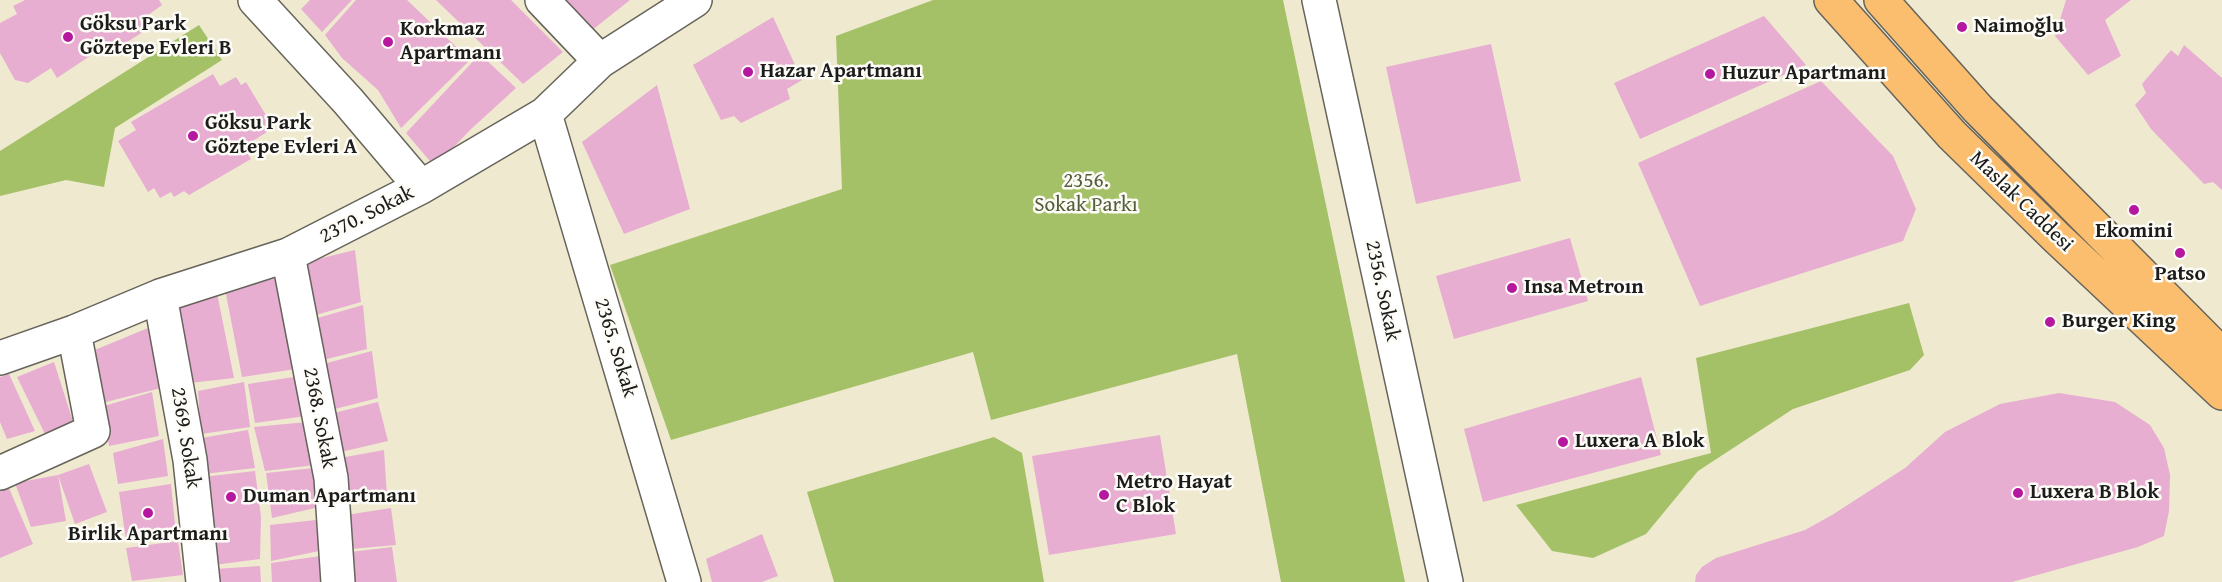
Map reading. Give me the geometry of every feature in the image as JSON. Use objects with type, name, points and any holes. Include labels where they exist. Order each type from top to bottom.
[{"type":"main road","name":"Maslak Caddesi","points":[[1831,0],[1952,135],[2056,237],[2222,393]]},
{"type":"main road","name":"Maslak Caddesi","points":[[1881,0],[1978,110],[2222,356]]},
{"type":"street","points":[[255,0],[348,101],[421,187]]},
{"type":"street","points":[[542,0],[600,61]]},
{"type":"street","name":"2370. Sokak","points":[[0,358],[74,332],[160,296],[288,255],[421,187],[545,114],[600,61],[695,0]]},
{"type":"street","name":"2356. Sokak","points":[[1319,0],[1446,582]]},
{"type":"street","name":"2365. Sokak","points":[[545,114],[684,582]]},
{"type":"street","name":"2368. Sokak","points":[[288,255],[331,478],[339,582]]},
{"type":"street","name":"2369. Sokak","points":[[160,296],[190,460],[203,582]]},
{"type":"street","points":[[0,473],[93,431],[74,332]]},
{"type":"green space","name":"2356. Sokak Parkı","points":[[933,0],[1283,0],[1405,582],[1281,582],[1237,354],[991,420],[973,352],[671,440],[610,265],[842,189],[836,36]]},
{"type":"green space","points":[[199,25],[222,60],[115,128],[104,187],[66,180],[0,196],[0,151]]},
{"type":"green space","points":[[1909,303],[1924,355],[1910,370],[1793,409],[1698,471],[1646,534],[1593,558],[1552,551],[1516,505],[1711,453],[1696,358]]},
{"type":"green space","points":[[994,437],[1022,453],[1044,582],[834,582],[807,492]]},
{"type":"building","name":"Göksu Park Göztepe Evleri B","points":[[25,0],[159,0],[162,5],[140,21],[146,30],[113,51],[108,44],[57,78],[51,68],[28,83],[15,80],[0,53],[0,23],[17,14],[13,6]]},
{"type":"building","points":[[310,0],[352,0],[322,32],[301,9]]},
{"type":"building","points":[[356,0],[407,0],[470,60],[401,128],[378,90],[342,58],[325,35]]},
{"type":"building","points":[[436,0],[511,0],[563,52],[523,84]]},
{"type":"building","points":[[566,0],[630,0],[591,31]]},
{"type":"building","points":[[2066,0],[2131,0],[2105,20],[2121,56],[2088,75],[2055,36]]},
{"type":"building","name":"Huzur Apartmanı","points":[[1764,16],[1806,65],[1640,139],[1614,83]]},
{"type":"building","name":"Hazar Apartmanı","points":[[773,17],[802,80],[787,89],[790,99],[741,123],[734,116],[721,120],[693,65]]},
{"type":"building","points":[[1491,44],[1521,181],[1416,204],[1386,67]]},
{"type":"building","points":[[2184,45],[2222,78],[2222,190],[2213,182],[2204,184],[2151,129],[2135,105],[2146,93],[2142,84],[2171,50],[2178,56]]},
{"type":"building","points":[[480,54],[516,88],[469,131],[435,167],[406,133]]},
{"type":"building","name":"Göksu Park Göztepe Evleri A","points":[[213,74],[220,86],[236,77],[241,85],[246,82],[270,122],[264,126],[267,132],[251,142],[255,148],[247,153],[251,159],[189,195],[184,191],[174,197],[171,192],[160,198],[154,188],[148,192],[118,141],[136,130],[131,122]]},
{"type":"building","points":[[1821,81],[1893,156],[1916,209],[1903,241],[1700,306],[1638,163]]},
{"type":"building","points":[[657,85],[690,209],[624,234],[582,142]]},
{"type":"building","name":"Insa Metroın","points":[[1570,238],[1588,301],[1454,339],[1436,276]]},
{"type":"building","points":[[355,250],[361,302],[316,315],[306,262]]},
{"type":"building","points":[[278,278],[296,369],[242,377],[225,289]]},
{"type":"building","points":[[217,293],[234,378],[190,383],[178,304]]},
{"type":"building","points":[[363,305],[367,349],[323,360],[314,319]]},
{"type":"building","points":[[148,328],[161,388],[102,403],[90,352]]},
{"type":"building","points":[[372,351],[378,398],[331,410],[323,364]]},
{"type":"building","points":[[54,362],[75,428],[46,436],[17,377]]},
{"type":"building","points":[[9,374],[35,431],[7,439],[0,422],[0,377]]},
{"type":"building","points":[[300,376],[306,416],[255,423],[248,384]]},
{"type":"building","name":"Luxera A Blok","points":[[1641,377],[1661,455],[1483,502],[1464,429]]},
{"type":"building","points":[[244,382],[250,427],[201,434],[198,391]]},
{"type":"building","points":[[152,392],[159,436],[109,446],[104,406]]},
{"type":"building","name":"Luxera B Blok","points":[[2059,393],[2115,402],[2150,425],[2164,448],[2170,475],[2169,511],[2164,536],[2138,547],[2012,582],[1695,582],[1696,575],[1702,567],[1716,558],[1805,530],[1832,515],[1905,468],[1945,432],[2000,404]]},
{"type":"building","points":[[378,402],[388,441],[341,452],[334,413]]},
{"type":"building","points":[[307,422],[315,465],[265,471],[254,427]]},
{"type":"building","points":[[248,430],[255,468],[204,474],[201,438]]},
{"type":"building","name":"Metro Hayat C Blok","points":[[1160,435],[1176,534],[1049,555],[1032,456]]},
{"type":"building","points":[[163,439],[168,476],[118,484],[113,453]]},
{"type":"building","points":[[384,450],[387,496],[343,502],[340,458]]},
{"type":"building","points":[[89,464],[107,512],[75,524],[58,475]]},
{"type":"building","points":[[314,468],[319,507],[272,518],[266,473]]},
{"type":"building","points":[[255,471],[261,517],[260,559],[214,565],[202,477]]},
{"type":"building","points":[[58,475],[66,521],[31,527],[15,483]]},
{"type":"building","name":"Birlik Apartmanı","points":[[171,484],[176,534],[126,540],[119,492]]},
{"type":"building","points":[[8,486],[33,544],[0,558],[0,489]]},
{"type":"building","points":[[391,508],[396,545],[351,549],[346,515]]},
{"type":"building","points":[[316,520],[319,551],[271,561],[270,525]]},
{"type":"building","points":[[762,534],[778,576],[762,582],[712,582],[706,559]]},
{"type":"building","points":[[178,541],[183,575],[132,581],[126,548]]},
{"type":"building","points":[[392,547],[397,582],[349,582],[350,552]]},
{"type":"building","points":[[321,556],[321,582],[272,582],[271,563]]},
{"type":"building","points":[[260,566],[261,582],[216,582],[215,569]]},
{"type":"place","name":"Naimoğlu","points":[[1962,27]]},
{"type":"place","name":"Göksu Park Göztepe Evleri B","points":[[68,37]]},
{"type":"place","name":"Korkmaz Apartmanı","points":[[388,42]]},
{"type":"place","name":"Hazar Apartmanı","points":[[748,72]]},
{"type":"place","name":"Huzur Apartmanı","points":[[1710,74]]},
{"type":"place","name":"Göksu Park Göztepe Evleri A","points":[[193,136]]},
{"type":"place","name":"Ekomini","points":[[2134,210]]},
{"type":"place","name":"Patso","points":[[2180,253]]},
{"type":"place","name":"Insa Metroın","points":[[1512,288]]},
{"type":"place","name":"Burger King","points":[[2050,322]]},
{"type":"place","name":"Luxera A Blok","points":[[1563,442]]},
{"type":"place","name":"Luxera B Blok","points":[[2018,493]]},
{"type":"place","name":"Metro Hayat C Blok","points":[[1104,495]]},
{"type":"place","name":"Duman Apartmanı","points":[[231,497]]},
{"type":"place","name":"Birlik Apartmanı","points":[[148,513]]}]
